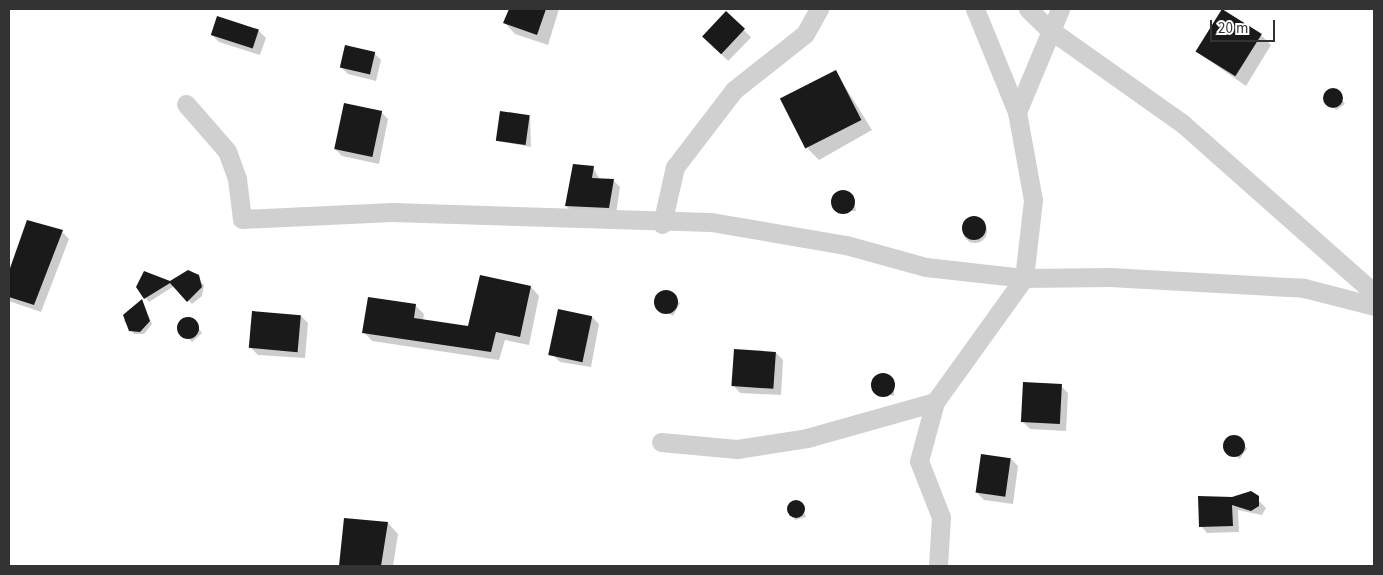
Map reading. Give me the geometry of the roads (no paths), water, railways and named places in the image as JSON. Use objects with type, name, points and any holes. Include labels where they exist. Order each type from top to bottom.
[{"type":"street","points":[[662,224],[675,168],[734,90],[805,34],[819,9]]},
{"type":"street","points":[[938,566],[941,517],[919,462],[935,402],[1024,278],[1033,200],[1017,112],[975,9]]},
{"type":"street","points":[[1028,9],[1050,29],[1183,124],[1374,293]]},
{"type":"street","points":[[1017,112],[1050,29],[1060,9]]},
{"type":"street","points":[[186,104],[227,151],[237,179],[242,220],[392,212],[662,224],[711,222],[846,245],[926,267],[1024,278],[1110,277],[1304,288],[1374,306]]},
{"type":"street","points":[[661,442],[737,449],[807,438],[935,402]]}]
